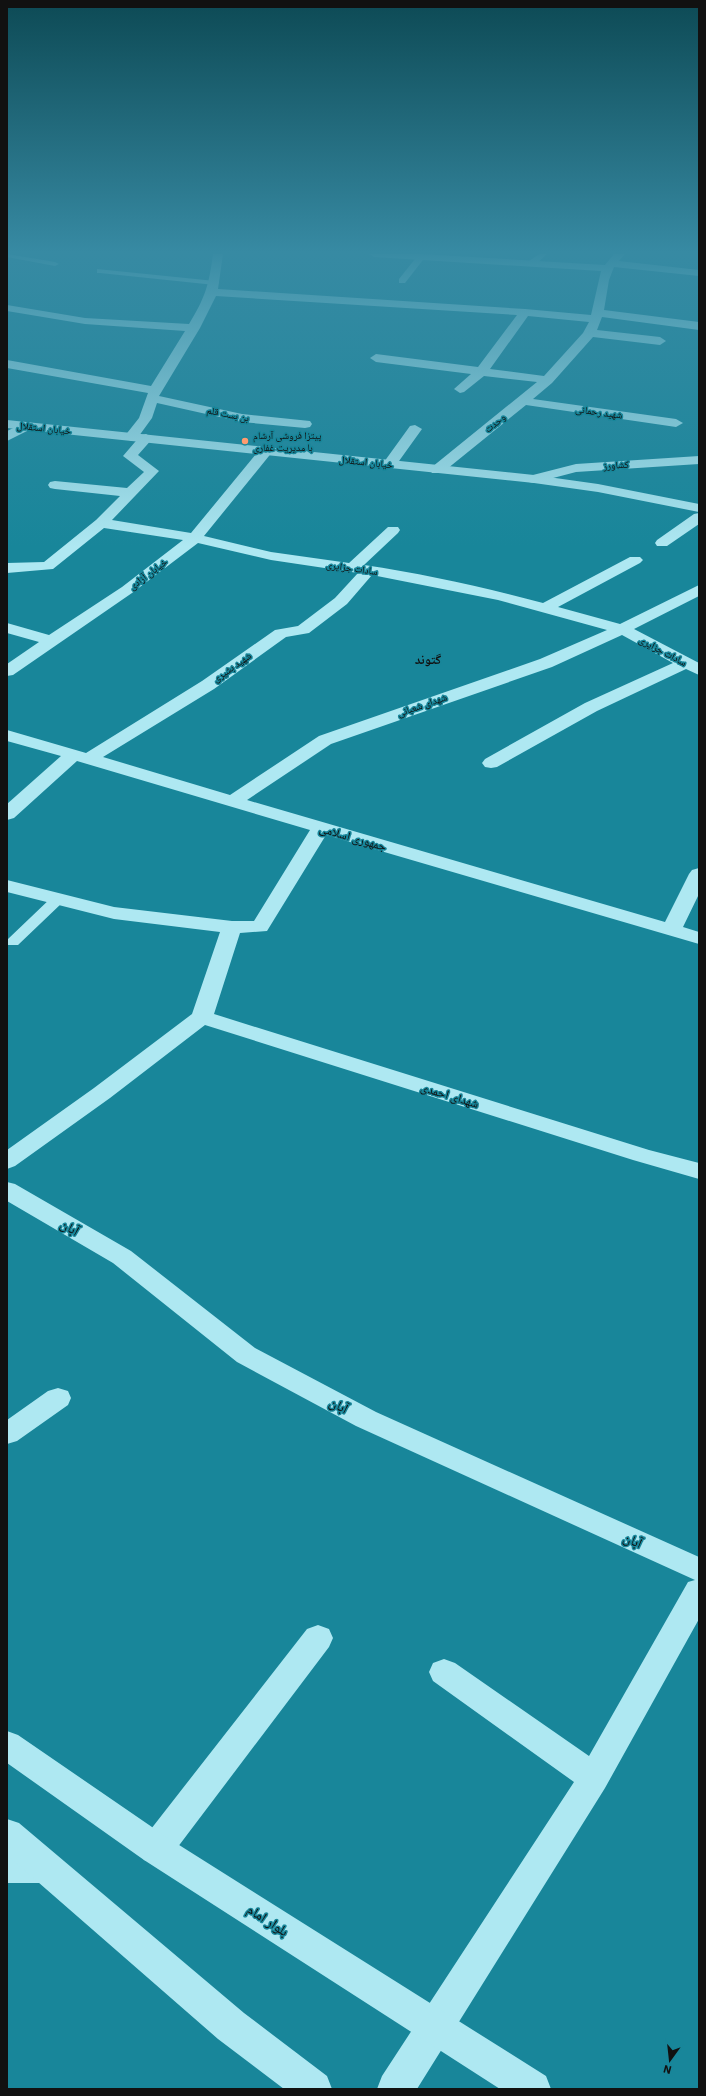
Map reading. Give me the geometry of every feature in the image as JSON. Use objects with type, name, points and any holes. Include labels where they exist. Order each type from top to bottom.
[{"type":"street","points":[[131,437],[145,418],[154,394],[180,352]]},
{"type":"street","points":[[460,389],[482,371],[496,352]]},
{"type":"street","name":"وحدت","points":[[437,470],[548,380],[573,352]]},
{"type":"street","points":[[376,358],[548,380]]},
{"type":"street","name":"بن بست قلم","points":[[7,364],[154,394],[242,418],[305,424]]},
{"type":"street","name":"شهید رحمانی","points":[[522,401],[676,423]]},
{"type":"street","name":"خیابان استقلال","points":[[7,424],[534,479],[598,488],[699,508]]},
{"type":"street","points":[[7,437],[26,426]]},
{"type":"street","points":[[389,464],[416,430]]},
{"type":"street","points":[[7,568],[48,566],[101,523],[152,471],[130,456],[146,438]]},
{"type":"street","name":"خیابان آزادی","points":[[7,671],[127,590],[195,538],[266,451]]},
{"type":"street","name":"کشاورز","points":[[534,479],[576,468],[699,460]]},
{"type":"street","points":[[55,485],[131,493]]},
{"type":"street","points":[[662,543],[699,517]]},
{"type":"street","name":"سادات جزایری","points":[[101,523],[195,538],[271,556],[369,570],[500,596],[622,629],[692,667]]},
{"type":"street","points":[[352,568],[393,530]]},
{"type":"street","points":[[545,608],[635,560]]},
{"type":"street","name":"شهید بشیری","points":[[7,814],[80,757],[208,685],[281,633],[303,630],[341,601],[369,570]]},
{"type":"street","name":"شهدای شعبانی","points":[[233,801],[325,740],[546,663],[622,629],[698,592]]},
{"type":"street","points":[[7,628],[52,642]]},
{"type":"street","points":[[492,763],[591,707],[692,667]]},
{"type":"street","name":"جمهوری اسلامی","points":[[7,735],[699,938]]},
{"type":"street","points":[[7,886],[114,913],[232,927],[260,927],[321,827]]},
{"type":"street","points":[[671,930],[699,874]]},
{"type":"street","points":[[7,1161],[102,1093],[202,1017],[232,927]]},
{"type":"street","name":"شهدای احمدی","points":[[202,1017],[641,1155],[699,1171]]},
{"type":"street","name":"آبان","points":[[7,1190],[122,1257],[246,1355],[366,1419],[699,1570]]},
{"type":"street","points":[[7,1434],[58,1398]]},
{"type":"street","points":[[395,2089],[436,2028],[594,1778],[699,1591]]},
{"type":"street","points":[[156,1849],[318,1638]]},
{"type":"street","points":[[444,1672],[594,1778]]},
{"type":"street","name":"بلوار امام","points":[[7,1745],[156,1849],[533,2089]]},
{"type":"street","points":[[7,1834],[231,2026],[314,2089]]},
{"type":"street","points":[[7,1867],[45,1867]]},
{"type":"lane","points":[[14,942],[58,899]]},
{"type":"place","name":"پیتزا فروشی آرشام با مدیریت غفاری","points":[[245,441]]},
{"type":"district","name":"گتوند","points":[[428,659]]}]
